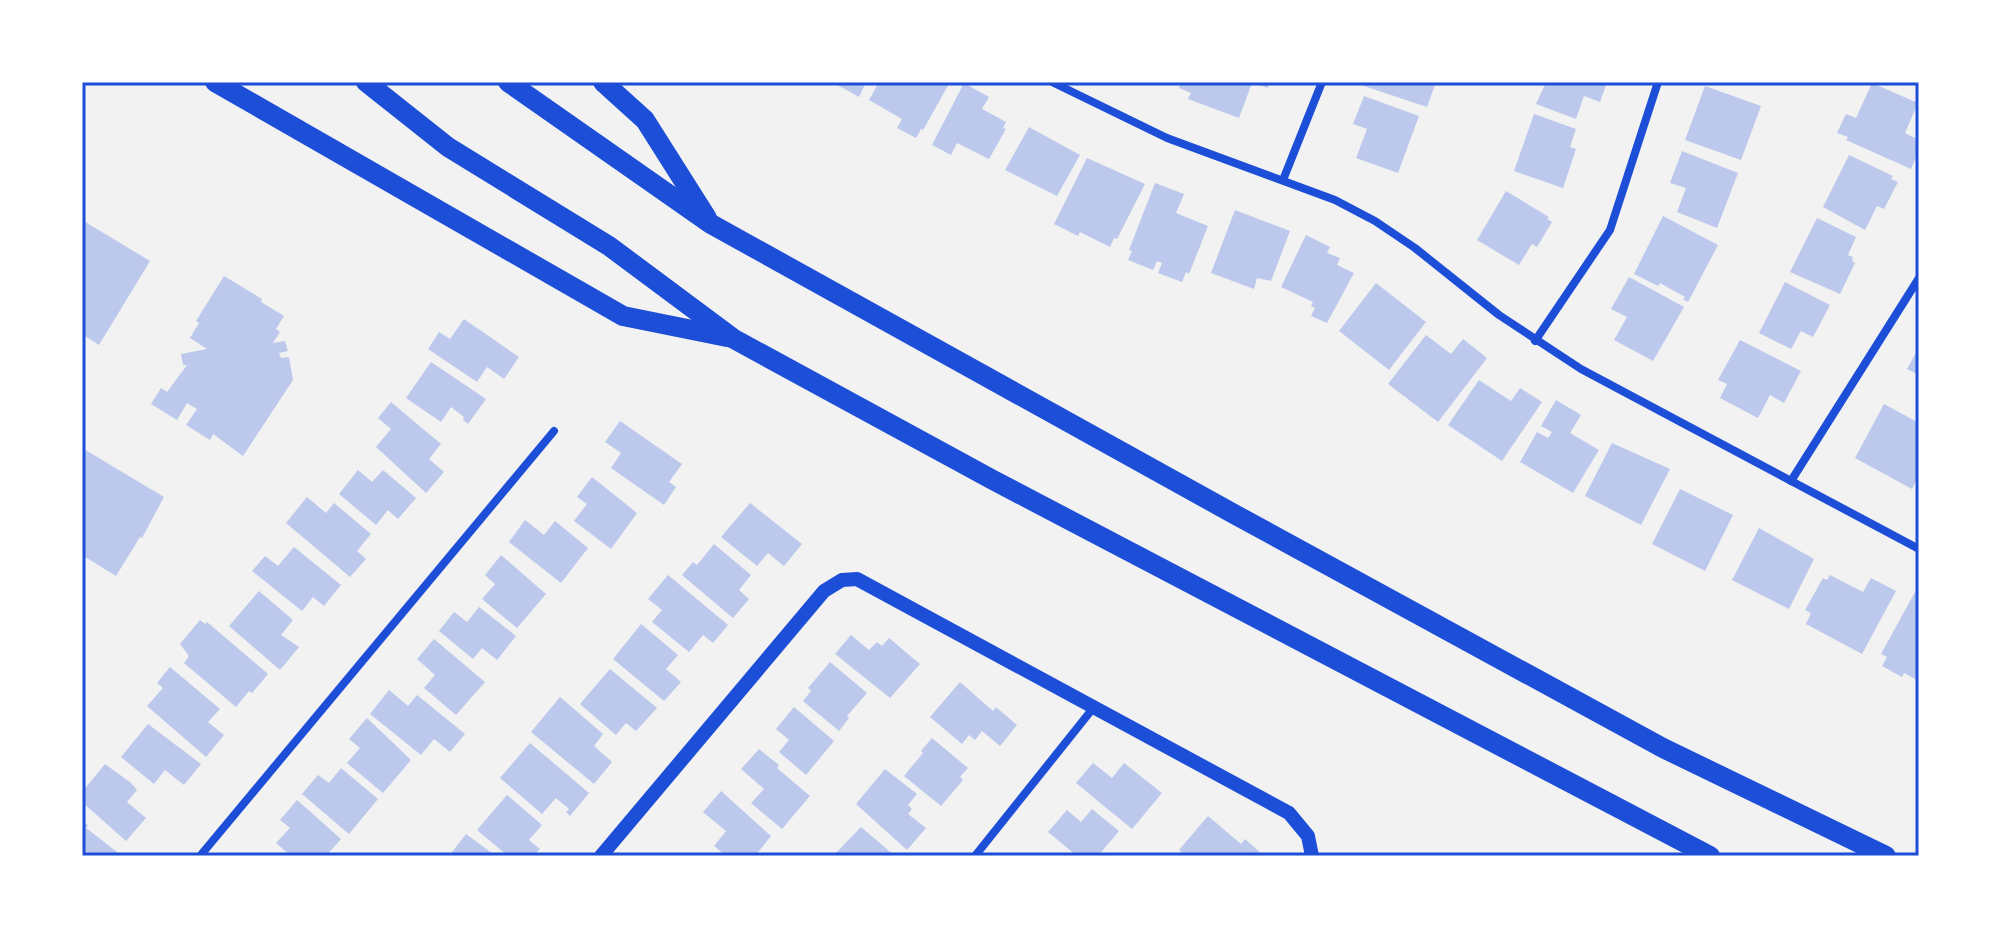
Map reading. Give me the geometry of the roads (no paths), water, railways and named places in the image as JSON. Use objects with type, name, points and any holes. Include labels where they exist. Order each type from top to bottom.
[{"type":"highway","points":[[215,82],[623,316],[734,339]]},
{"type":"highway","points":[[366,82],[448,147],[609,246],[734,339],[993,480],[1710,856]]},
{"type":"highway","points":[[508,82],[711,224],[1649,740],[1886,856]]},
{"type":"highway","points":[[603,82],[645,120],[711,224]]},
{"type":"street","points":[[1052,82],[1167,138],[1335,200],[1375,221],[1535,341],[1648,406],[1919,549]]},
{"type":"street","points":[[1283,180],[1322,82]]},
{"type":"street","points":[[1535,341],[1610,230],[1658,82]]},
{"type":"street","points":[[1791,481],[1919,278]]},
{"type":"street","points":[[200,856],[554,431]]},
{"type":"street","points":[[601,856],[824,591],[842,580],[857,579],[1268,800],[1289,813],[1308,836],[1312,856]]},
{"type":"street","points":[[975,856],[1095,706]]}]
